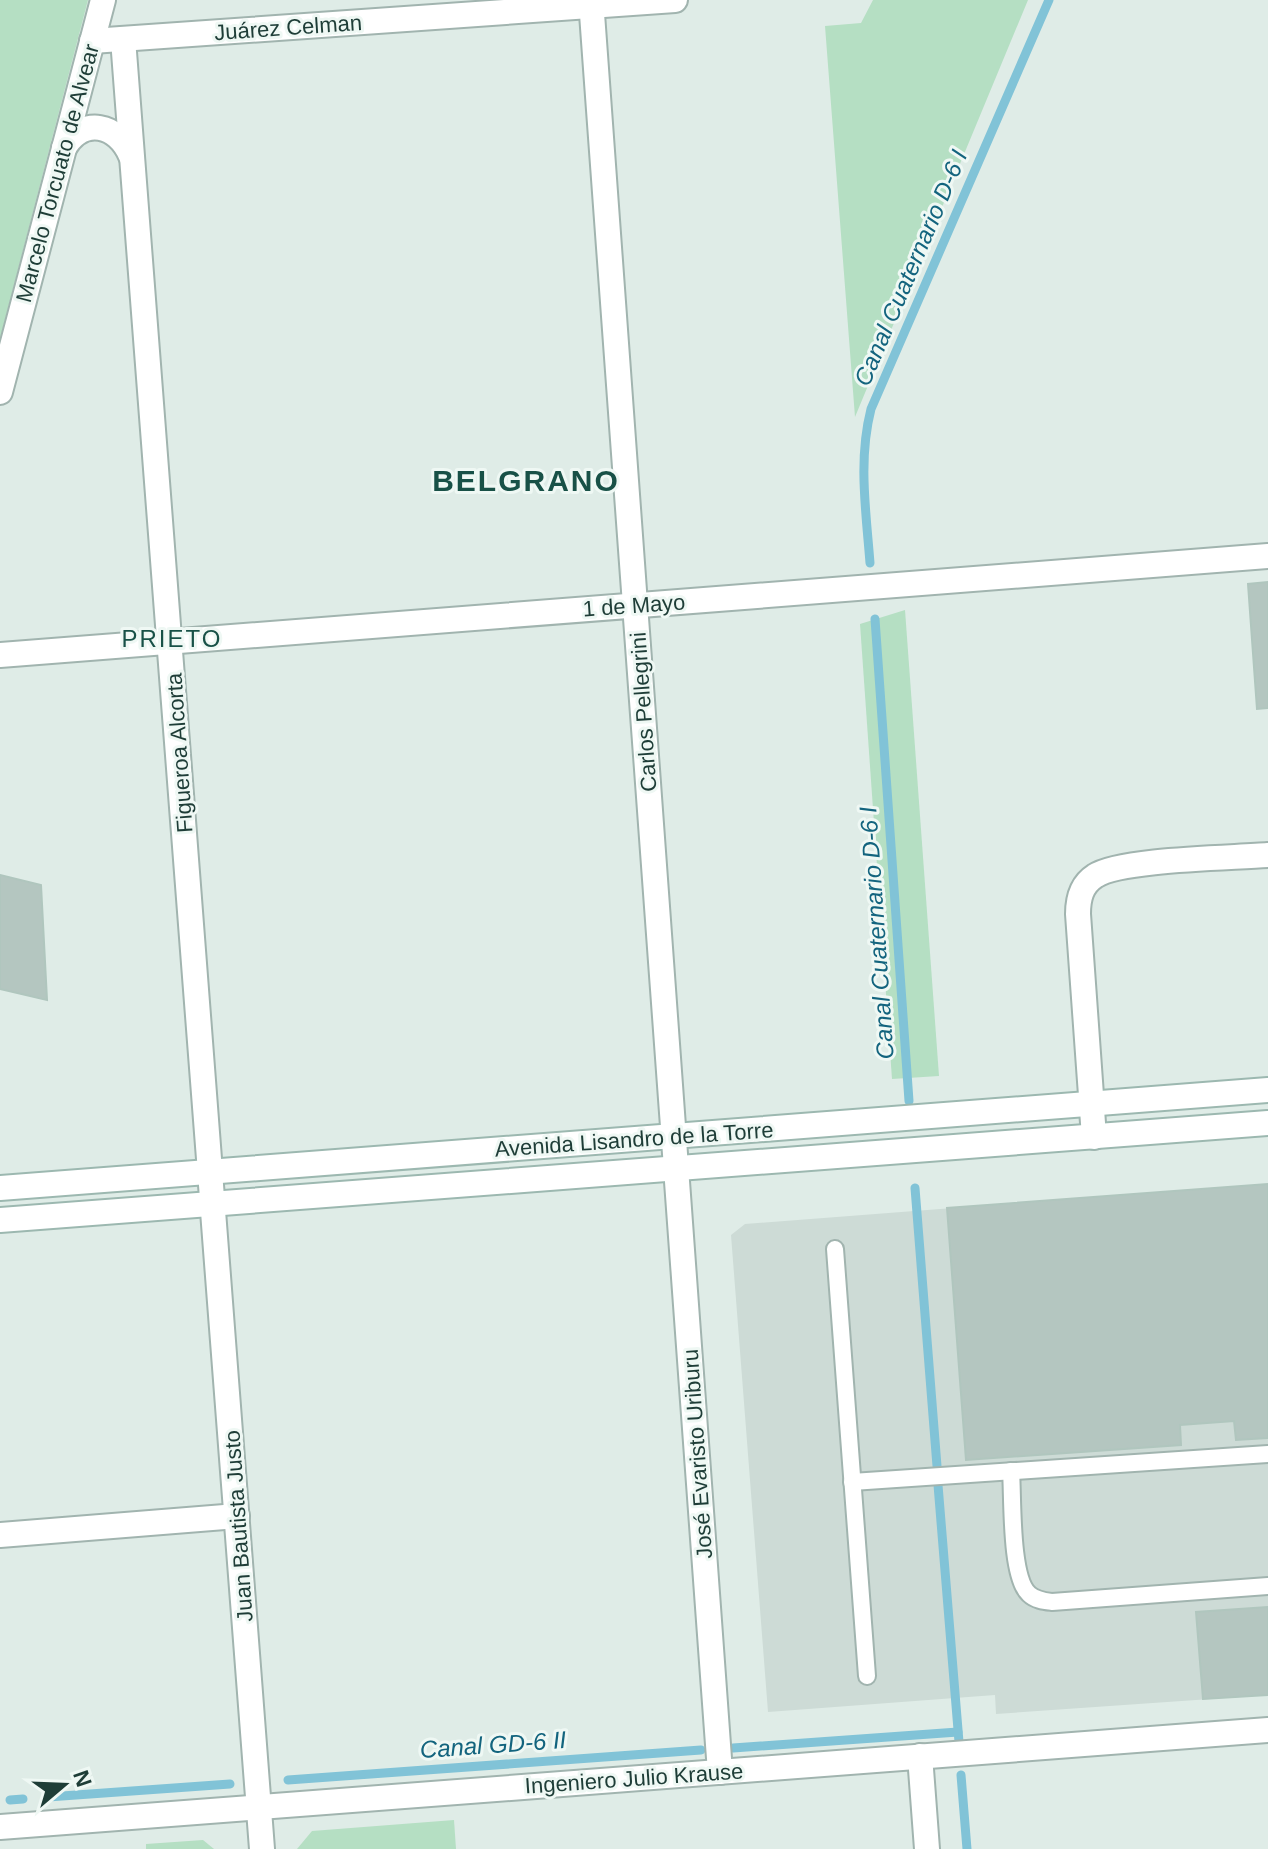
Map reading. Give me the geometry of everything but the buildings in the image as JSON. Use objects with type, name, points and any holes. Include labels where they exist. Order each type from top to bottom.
[{"type":"street","name":"Marcelo Torcuato de Alvear","points":[[0,392],[103,0]]},
{"type":"street","name":"Juárez Celman","points":[[92,41],[591,3],[675,0]]},
{"type":"street","name":"Carlos Pellegrini","points":[[591,3],[674,1136]]},
{"type":"street","name":"Figueroa Alcorta","points":[[123,39],[214,1204]]},
{"type":"street","points":[[64,148],[80,130],[100,126],[113,131],[123,140],[133,159]]},
{"type":"street","name":"1 de Mayo","points":[[0,655],[1268,556]]},
{"type":"street","points":[[1094,1137],[1078,914],[1081,892],[1092,878],[1110,869],[1268,855]]},
{"type":"street","name":"Avenida Lisandro de la Torre","points":[[0,1188],[1268,1090]]},
{"type":"street","name":"Avenida Lisandro de la Torre","points":[[0,1220],[1268,1123]]},
{"type":"street","name":"José Evaristo Uriburu","points":[[674,1136],[720,1772]]},
{"type":"street","name":"Juan Bautista Justo","points":[[214,1204],[262,1849]]},
{"type":"street","points":[[0,1535],[237,1516]]},
{"type":"street","name":"Ingeniero Julio Krause","points":[[0,1827],[1268,1730]]},
{"type":"street","points":[[920,1756],[927,1849]]},
{"type":"lane","points":[[835,1249],[867,1676]]},
{"type":"lane","points":[[852,1482],[1268,1454]]},
{"type":"lane","points":[[1011,1471],[1019,1576],[1027,1593],[1034,1598],[1052,1602],[1268,1586]]},
{"type":"shaded area","points":[[1268,1184],[1268,1695],[996,1714],[995,1695],[768,1712],[731,1235],[745,1224]]},
{"type":"green space","points":[[0,0],[88,0],[0,339]]},
{"type":"green space","points":[[873,0],[1028,0],[855,417],[825,26],[861,23]]},
{"type":"green space","points":[[905,610],[939,1076],[892,1079],[860,624]]},
{"type":"green space","points":[[454,1820],[456,1849],[297,1849],[312,1831]]},
{"type":"green space","points":[[203,1840],[214,1849],[146,1849],[146,1844]]},
{"type":"waterway","name":"Canal Cuaternario D-6 I","points":[[870,563],[864,466],[871,409],[1049,0]]},
{"type":"waterway","name":"Canal Cuaternario D-6 I","points":[[875,619],[909,1101]]},
{"type":"waterway","name":"Canal Cuaternario D-6 I","points":[[915,1188],[937,1466]]},
{"type":"waterway","name":"Canal Cuaternario D-6 I","points":[[938,1485],[959,1742]]},
{"type":"waterway","name":"Canal GD-6 II","points":[[733,1748],[958,1732]]},
{"type":"waterway","name":"Canal GD-6 II","points":[[288,1780],[701,1750]]},
{"type":"waterway","name":"Canal Cuaternario D-6 I","points":[[961,1775],[967,1849]]},
{"type":"waterway","name":"Canal GD-6 II","points":[[48,1797],[230,1784]]},
{"type":"waterway","name":"Canal GD-6 II","points":[[10,1800],[23,1799]]},
{"type":"district","name":"BELGRANO","points":[[526,481]]},
{"type":"district","name":"PRIETO","points":[[172,639]]}]
